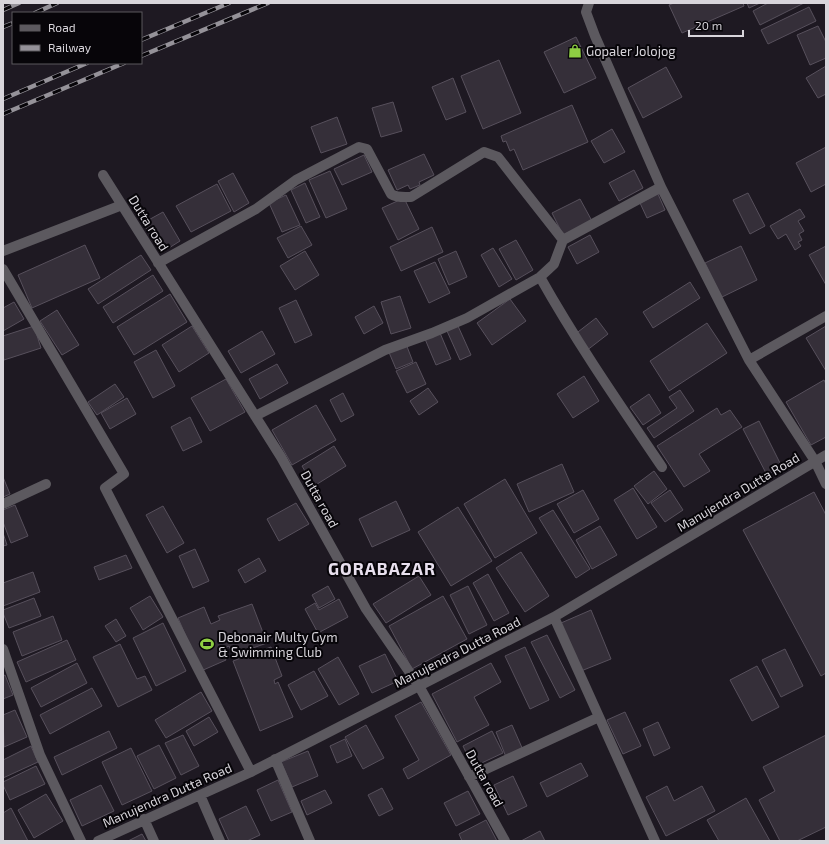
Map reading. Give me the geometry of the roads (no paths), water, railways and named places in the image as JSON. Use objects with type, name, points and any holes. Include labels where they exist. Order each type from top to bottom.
[{"type":"street","points":[[589,3],[586,12],[595,36],[661,187],[749,360],[815,461],[826,484]]},
{"type":"street","points":[[158,263],[256,209],[296,180],[359,147],[367,149],[391,194],[396,197],[411,197],[484,152],[498,157],[563,240]]},
{"type":"street","name":"Dutta road","points":[[103,175],[281,457],[366,609],[419,686],[505,841]]},
{"type":"street","points":[[255,416],[385,350],[432,334],[466,318],[540,277],[554,264],[563,240],[661,187]]},
{"type":"street","points":[[3,251],[122,205]]},
{"type":"street","points":[[3,269],[124,474],[105,488],[251,772]]},
{"type":"street","points":[[540,277],[591,363],[662,467]]},
{"type":"street","points":[[749,360],[826,316]]},
{"type":"street","name":"Manujendra Dutta Road","points":[[98,841],[251,772],[554,617],[826,455]]},
{"type":"street","points":[[3,504],[46,484]]},
{"type":"street","points":[[554,617],[655,841]]},
{"type":"street","points":[[3,649],[40,755],[81,841]]},
{"type":"street","points":[[469,777],[599,717]]},
{"type":"street","points":[[275,759],[310,841]]},
{"type":"street","points":[[200,795],[220,841]]},
{"type":"street","points":[[144,819],[154,841]]},
{"type":"railway","points":[[3,10],[19,3]]},
{"type":"railway","points":[[37,12],[57,3]]},
{"type":"railway","points":[[142,40],[229,3]]},
{"type":"railway","points":[[142,56],[268,3]]},
{"type":"railway","points":[[3,27],[12,23]]},
{"type":"railway","points":[[3,99],[85,64]]},
{"type":"railway","points":[[3,114],[122,64]]},
{"type":"place","name":"Gopaler Jolojog","points":[[575,51]]},
{"type":"place","name":"Debonair Multy Gym & Swimming Club","points":[[207,644]]},
{"type":"district","name":"GORABAZAR","points":[[382,569]]}]
